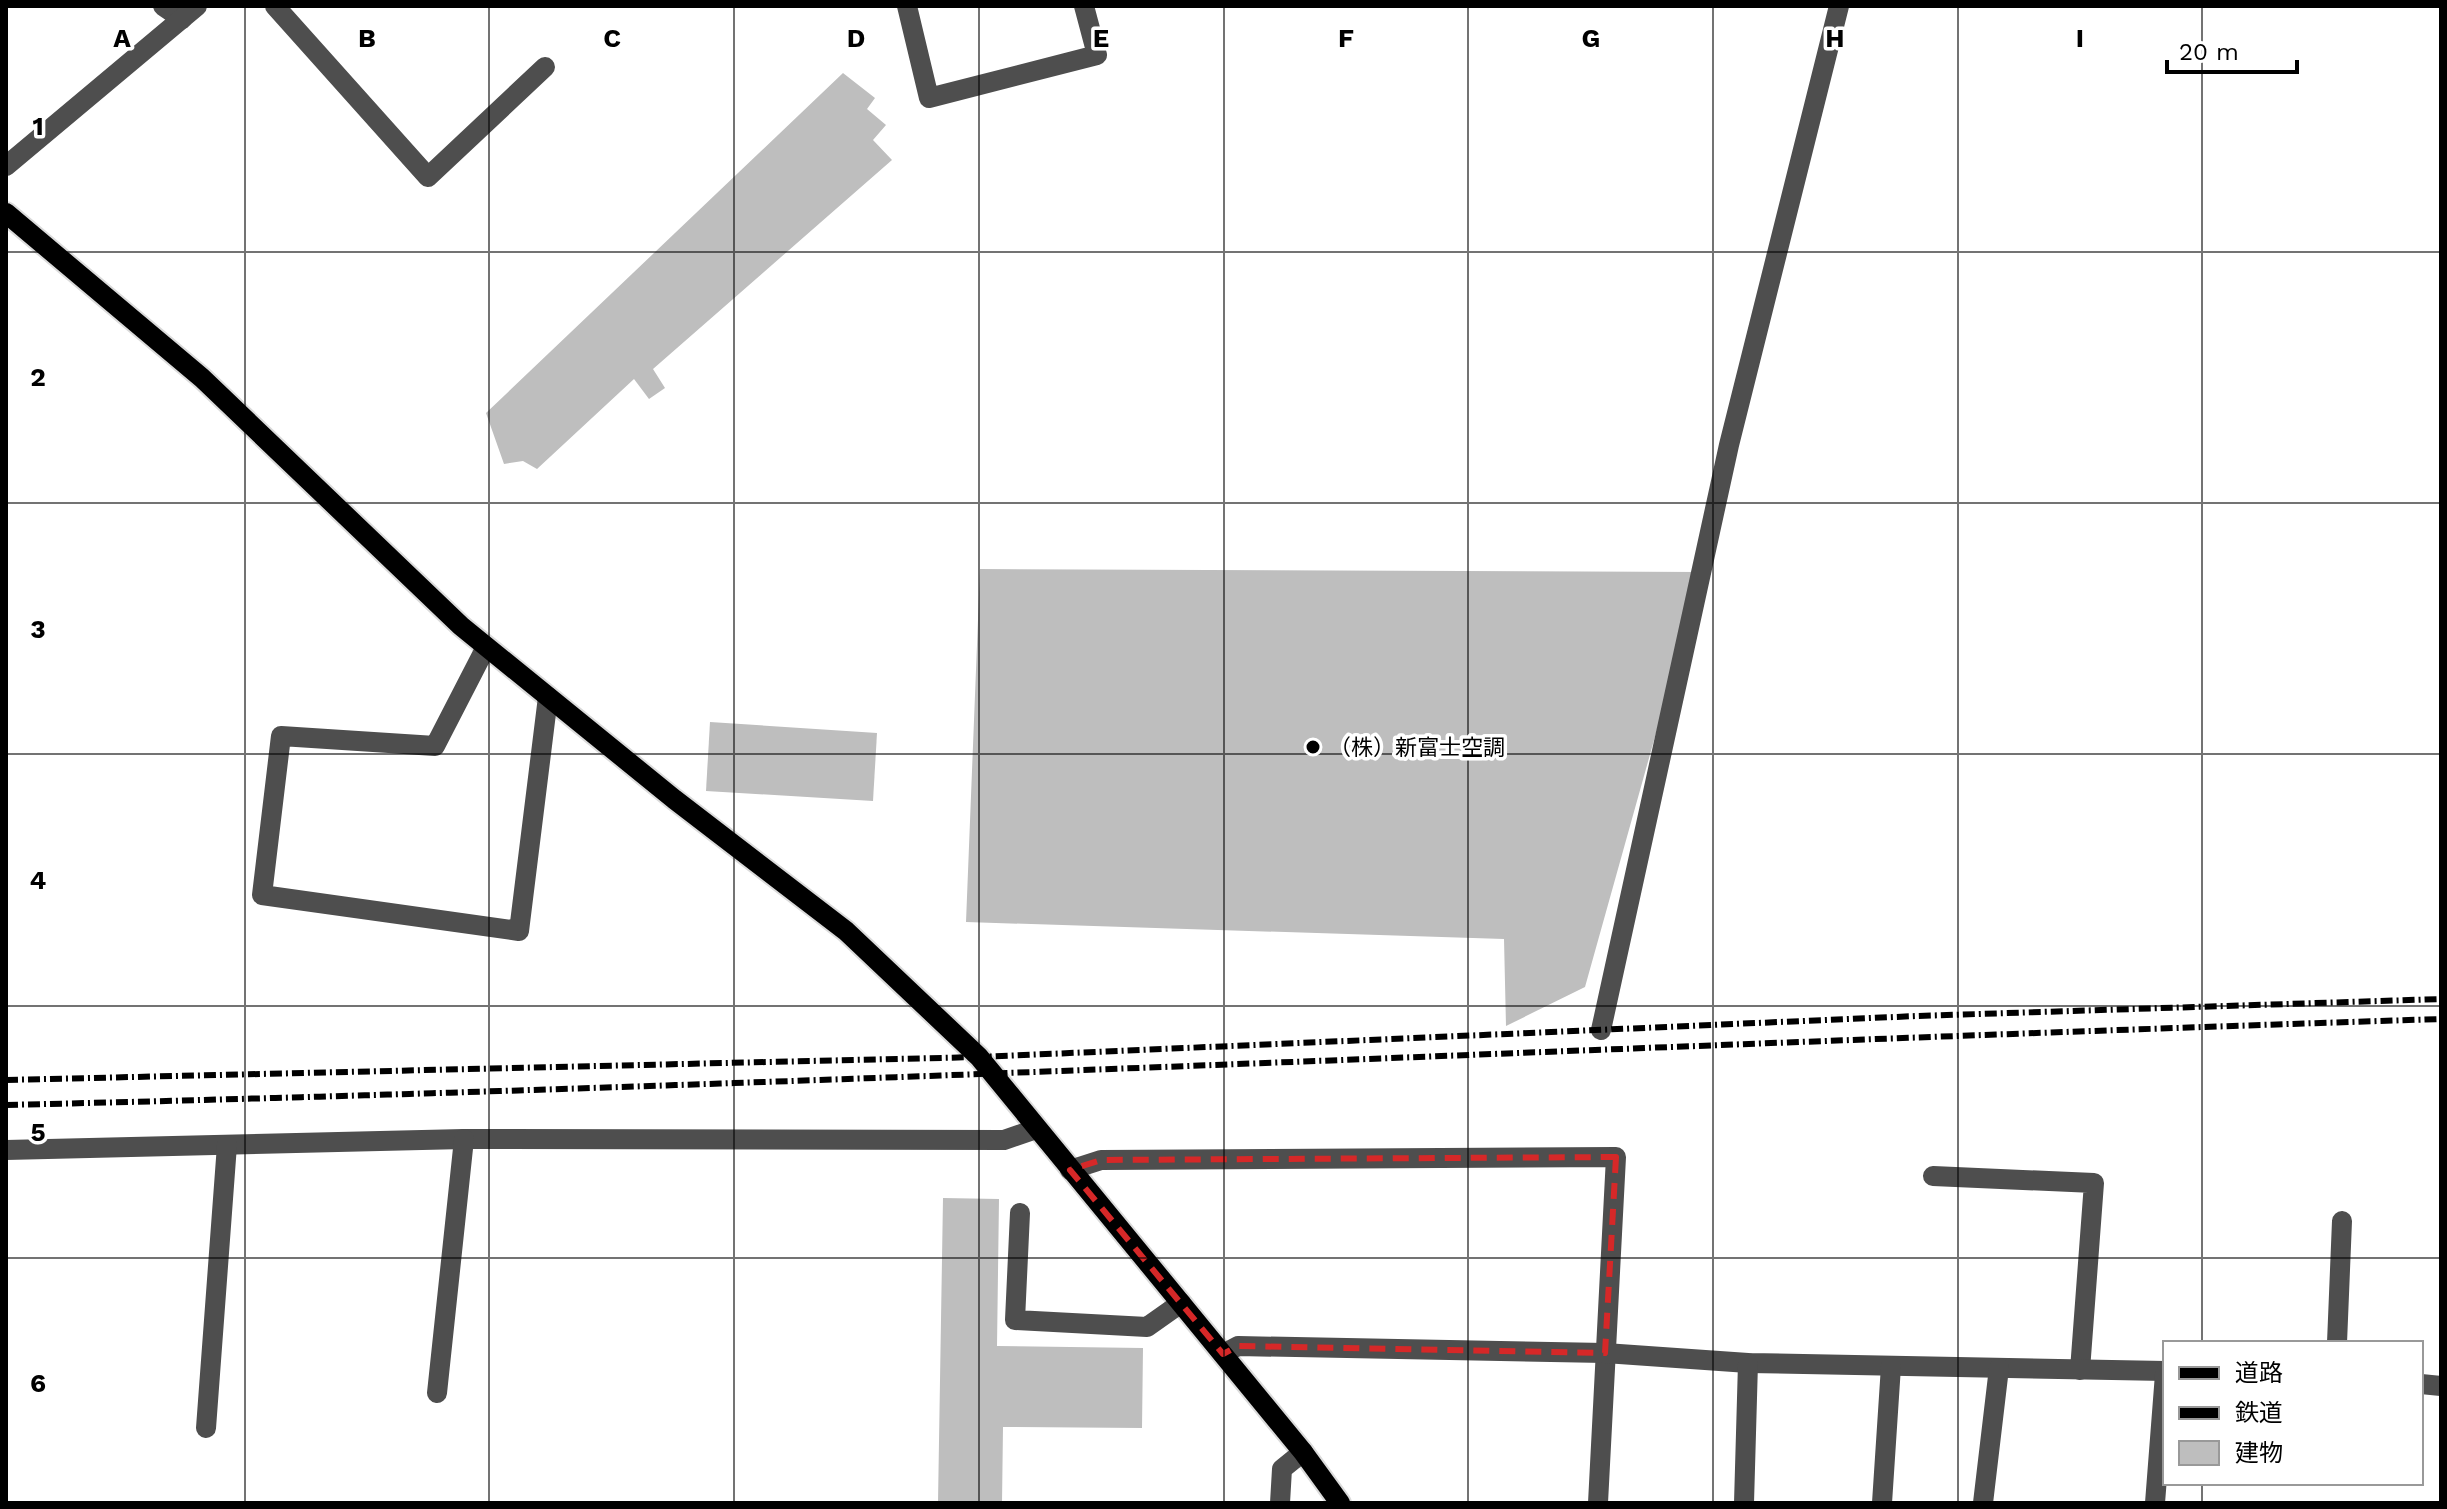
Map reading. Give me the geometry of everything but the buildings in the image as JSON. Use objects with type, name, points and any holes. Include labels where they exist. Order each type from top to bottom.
[{"type":"main road","points":[[6,213],[202,378],[486,647],[846,931],[979,1057],[1303,1452],[1340,1503]]},
{"type":"street","points":[[163,6],[189,12]]},
{"type":"street","points":[[275,6],[428,177],[545,67]]},
{"type":"street","points":[[907,6],[929,98],[1097,55],[1084,6]]},
{"type":"street","points":[[1601,1030],[1729,445],[1839,6]]},
{"type":"street","points":[[6,166],[189,12]]},
{"type":"street","points":[[486,647],[435,746],[281,736],[262,895],[519,931],[548,697]]},
{"type":"street","points":[[6,1150],[464,1139],[1004,1140],[1036,1129]]},
{"type":"street","points":[[437,1393],[464,1139]]},
{"type":"street","points":[[206,1428],[227,1145]]},
{"type":"street","points":[[1070,1170],[1101,1160],[1616,1157],[1598,1503]]},
{"type":"street","points":[[1933,1176],[2094,1183],[2080,1370]]},
{"type":"street","points":[[1020,1213],[1015,1320],[1147,1327],[1181,1303]]},
{"type":"street","points":[[2337,1341],[2342,1221]]},
{"type":"street","points":[[1223,1354],[1238,1346],[1605,1353],[1748,1363],[2163,1373]]},
{"type":"street","points":[[1744,1503],[1748,1363]]},
{"type":"street","points":[[1882,1503],[1891,1366]]},
{"type":"street","points":[[1983,1503],[1999,1368]]},
{"type":"street","points":[[2155,1503],[2163,1399]]},
{"type":"street","points":[[1280,1503],[1282,1469],[1303,1452]]},
{"type":"highlighted area","points":[[1616,1157],[1605,1353],[1238,1346],[1223,1354],[1070,1170],[1101,1160]]},
{"type":"railway","points":[[6,1080],[979,1057],[1917,1016],[2441,999]]},
{"type":"railway","points":[[6,1105],[615,1087],[2441,1019]]},
{"type":"place","name":"（株）新富士空調","points":[[1313,747]]}]
